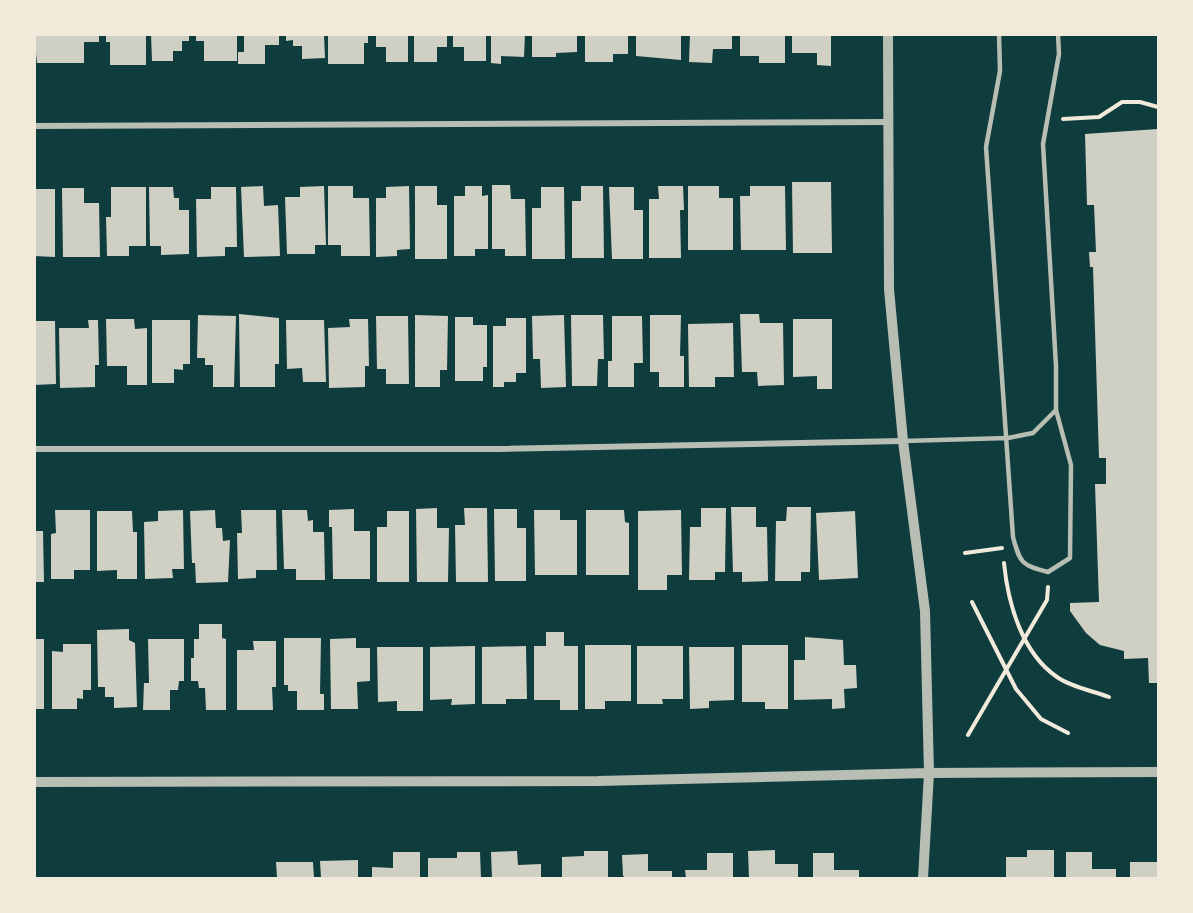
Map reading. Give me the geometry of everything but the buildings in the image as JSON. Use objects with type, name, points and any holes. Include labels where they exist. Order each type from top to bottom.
[{"type":"street","points":[[888,34],[888,288],[903,441],[925,611],[928,773],[923,879]]},
{"type":"street","points":[[34,126],[889,122]]},
{"type":"street","points":[[34,449],[498,449],[903,441]]},
{"type":"street","points":[[34,782],[586,781],[928,773],[1158,772]]},
{"type":"lane","points":[[999,34],[1000,71],[986,147],[1014,537],[1020,560],[1028,567],[1048,572],[1070,558],[1071,465],[1056,410],[1056,366],[1043,144],[1059,54],[1058,34]]},
{"type":"lane","points":[[903,441],[1008,438],[1033,433],[1056,410]]},
{"type":"path","points":[[1047,120],[1099,117],[1122,102],[1140,102],[1158,107]]},
{"type":"path","points":[[965,553],[1003,548],[1005,573],[1024,640],[1036,658],[1058,678],[1109,697]]},
{"type":"path","points":[[968,735],[1047,600],[1048,572]]},
{"type":"path","points":[[972,602],[1016,689],[1041,719],[1068,734]]}]
